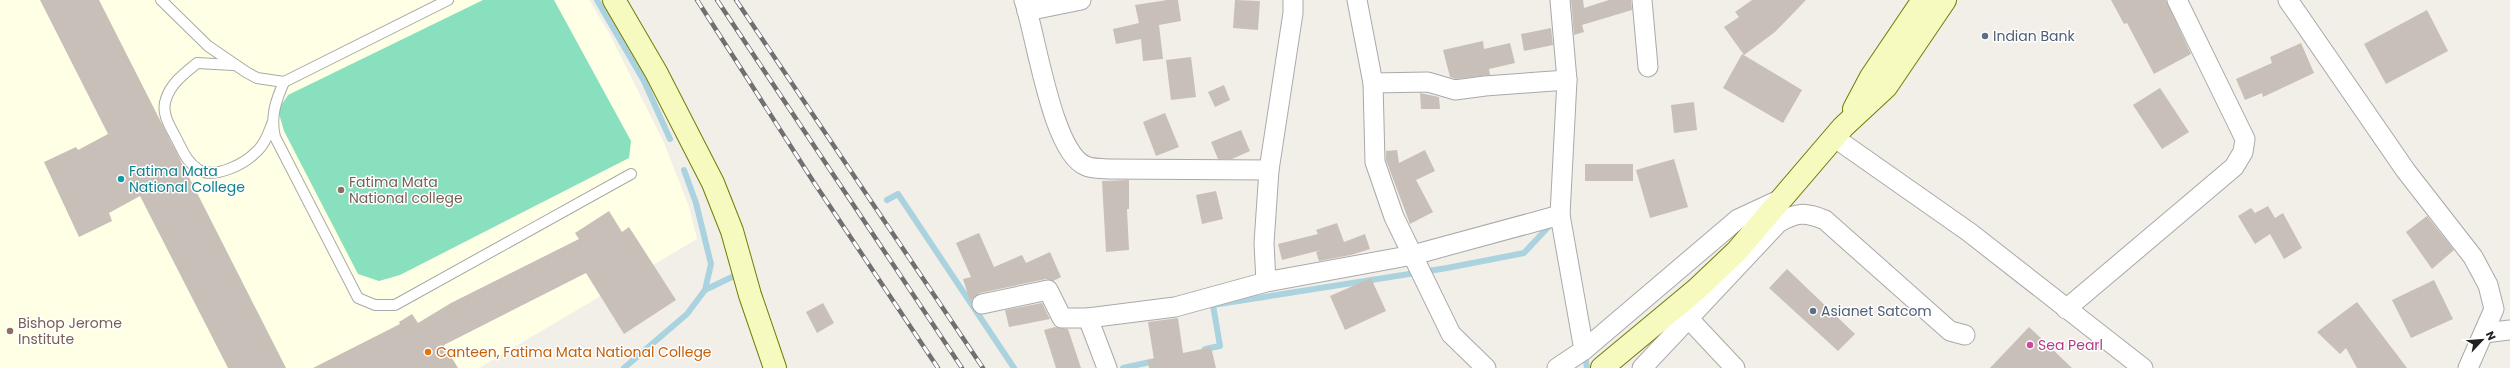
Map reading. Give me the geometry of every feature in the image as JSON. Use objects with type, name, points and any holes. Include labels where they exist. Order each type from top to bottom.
[{"type":"main road","points":[[614,0],[656,72],[713,183],[732,231],[750,295],[775,368]]},
{"type":"main road","points":[[1839,133],[1871,77],[1923,0]]},
{"type":"main road","points":[[1602,368],[1697,289],[1737,251],[1839,133],[1886,86],[1945,0]]},
{"type":"street","points":[[1081,0],[1026,5],[1056,124],[1071,153],[1086,166],[1108,169],[1269,170]]},
{"type":"street","points":[[1266,282],[1264,243],[1269,170],[1293,13],[1292,0]]},
{"type":"street","points":[[1357,0],[1373,83],[1375,162],[1394,217],[1451,334],[1486,368]]},
{"type":"street","points":[[1560,0],[1567,80],[1560,215],[1584,350]]},
{"type":"street","points":[[1642,0],[1648,67]]},
{"type":"street","points":[[2066,309],[2234,167],[2243,152],[2245,139],[2177,0]]},
{"type":"street","points":[[2288,0],[2406,170],[2473,257],[2488,285],[2494,309],[2468,368]]},
{"type":"street","points":[[1373,83],[1428,82],[1455,90],[1485,86],[1567,80]]},
{"type":"street","points":[[1839,133],[2143,368]]},
{"type":"street","points":[[1557,368],[1584,350],[1738,219],[1789,191],[1801,214]]},
{"type":"street","points":[[1642,368],[1778,223],[1793,214],[1810,214],[1825,220],[1950,330],[1965,335]]},
{"type":"street","points":[[982,304],[1048,290],[1062,318],[1088,318],[1176,307],[1266,282],[1413,256],[1560,215]]},
{"type":"street","points":[[1088,318],[1107,368]]},
{"type":"street","points":[[1689,319],[1735,368]]},
{"type":"street","points":[[2484,333],[2510,330]]},
{"type":"lane","points":[[161,0],[208,46],[257,78],[284,82],[448,0]]},
{"type":"lane","points":[[238,66],[218,62],[197,63],[183,74],[170,89],[165,100],[164,114],[188,161],[201,171],[214,172],[228,169],[256,153],[264,143],[272,124],[277,98],[284,82]]},
{"type":"lane","points":[[272,124],[275,138],[358,298],[375,305],[395,305],[631,174]]},
{"type":"shaded area","name":"Fatima Mata National college","points":[[0,0],[589,0],[609,33],[664,143],[689,207],[697,239],[479,368],[0,368]]},
{"type":"green space","points":[[483,0],[554,0],[631,141],[629,158],[400,275],[379,281],[358,274],[284,131],[278,110],[288,95]]},
{"type":"building","name":"Fatima Mata National College","points":[[40,0],[99,0],[286,368],[228,368],[140,196],[109,213],[112,221],[79,237],[44,162],[76,147],[78,150],[108,134]]},
{"type":"building","points":[[1167,0],[1178,0],[1181,21],[1159,25],[1163,59],[1143,61],[1141,39],[1116,44],[1113,29],[1139,23],[1135,5]]},
{"type":"building","points":[[1235,0],[1260,1],[1258,30],[1233,28]]},
{"type":"building","points":[[1571,0],[1583,0],[1584,8],[1609,0],[1631,0],[1632,10],[1582,25],[1584,32],[1574,35]]},
{"type":"building","points":[[1752,0],[1806,0],[1775,32],[1744,55],[1724,27],[1739,17],[1735,12]]},
{"type":"building","points":[[2111,0],[2166,0],[2191,54],[2154,74],[2127,23],[2124,24]]},
{"type":"building","points":[[2427,10],[2448,51],[2386,84],[2364,44]]},
{"type":"building","points":[[1551,28],[1553,45],[1524,51],[1521,34]]},
{"type":"building","points":[[1483,41],[1484,49],[1510,43],[1515,63],[1489,69],[1490,75],[1456,79],[1450,77],[1443,50]]},
{"type":"building","points":[[2301,43],[2314,73],[2263,97],[2262,93],[2245,100],[2236,79],[2272,63],[2270,57]]},
{"type":"building","points":[[1742,54],[1802,90],[1783,123],[1723,88]]},
{"type":"building","points":[[1191,57],[1196,97],[1171,100],[1166,60]]},
{"type":"building","points":[[1224,85],[1230,100],[1215,107],[1208,92]]},
{"type":"building","points":[[2160,88],[2189,132],[2162,149],[2133,105]]},
{"type":"building","points":[[1420,93],[1439,97],[1440,109],[1421,109]]},
{"type":"building","points":[[1694,102],[1697,130],[1674,133],[1671,105]]},
{"type":"building","points":[[1165,113],[1179,147],[1156,156],[1143,122]]},
{"type":"building","points":[[1241,130],[1250,151],[1232,159],[1218,159],[1211,142]]},
{"type":"building","points":[[1397,150],[1399,163],[1425,150],[1435,171],[1416,180],[1433,212],[1410,224],[1386,160],[1386,151]]},
{"type":"building","points":[[1674,159],[1688,207],[1650,218],[1636,170]]},
{"type":"building","points":[[1585,164],[1633,164],[1633,181],[1585,181]]},
{"type":"building","points":[[1129,180],[1129,209],[1127,209],[1129,250],[1106,252],[1102,181]]},
{"type":"building","points":[[1216,191],[1223,219],[1202,224],[1196,195]]},
{"type":"building","points":[[2268,206],[2275,218],[2283,213],[2302,248],[2284,259],[2270,234],[2255,244],[2238,216],[2251,208],[2255,213]]},
{"type":"building","points":[[609,211],[622,232],[629,227],[676,300],[624,334],[586,273],[444,345],[458,368],[313,368],[400,324],[399,322],[412,314],[418,323],[451,303],[579,239],[575,233]]},
{"type":"building","points":[[2427,216],[2454,250],[2432,269],[2406,232]]},
{"type":"building","points":[[1337,223],[1344,242],[1365,234],[1370,249],[1351,255],[1319,261],[1316,252],[1321,250],[1282,260],[1278,244],[1318,234],[1316,230]]},
{"type":"building","points":[[979,233],[994,267],[1022,255],[1026,263],[1050,252],[1061,277],[1053,281],[1046,279],[980,293],[970,301],[963,279],[971,277],[956,243]]},
{"type":"building","name":"Asianet Satcom","points":[[1787,269],[1855,334],[1838,351],[1769,288]]},
{"type":"building","points":[[1371,278],[1386,311],[1345,330],[1330,296]]},
{"type":"building","points":[[2434,280],[2453,319],[2411,338],[2392,300]]},
{"type":"building","points":[[2357,302],[2407,368],[2357,368],[2346,348],[2340,354],[2317,332]]},
{"type":"building","points":[[823,303],[834,323],[817,333],[806,312]]},
{"type":"building","points":[[1042,303],[1050,319],[1009,327],[1005,310]]},
{"type":"building","points":[[1178,318],[1183,353],[1211,347],[1216,368],[1149,368],[1148,360],[1154,359],[1148,322]]},
{"type":"building","points":[[1055,327],[1068,329],[1081,368],[1056,368],[1044,330]]},
{"type":"building","name":"Sea Pearl","points":[[2029,327],[2072,368],[1990,368]]},
{"type":"waterway","points":[[597,0],[644,81],[670,139]]},
{"type":"waterway","points":[[624,368],[687,314],[705,290],[711,264],[696,203],[684,170]]},
{"type":"waterway","points":[[887,200],[898,194],[1014,368]]},
{"type":"waterway","points":[[1205,349],[1220,346],[1213,305],[1447,268],[1524,253],[1552,223]]},
{"type":"waterway","points":[[705,290],[734,276]]},
{"type":"waterway","points":[[1585,354],[1587,368]]},
{"type":"waterway","points":[[1123,368],[1155,361]]},
{"type":"railway","points":[[697,0],[813,181],[938,368]]},
{"type":"railway","points":[[717,0],[962,368]]},
{"type":"railway","points":[[736,0],[983,368]]},
{"type":"place","name":"Indian Bank","points":[[1985,36]]},
{"type":"place","name":"Fatima Mata National College","points":[[121,179]]},
{"type":"place","name":"Fatima Mata National college","points":[[341,190]]},
{"type":"place","name":"Asianet Satcom","points":[[1813,311]]},
{"type":"place","name":"Bishop Jerome Institute","points":[[10,331]]},
{"type":"place","name":"Sea Pearl","points":[[2030,345]]},
{"type":"place","name":"Canteen, Fatima Mata National College","points":[[428,352]]}]
